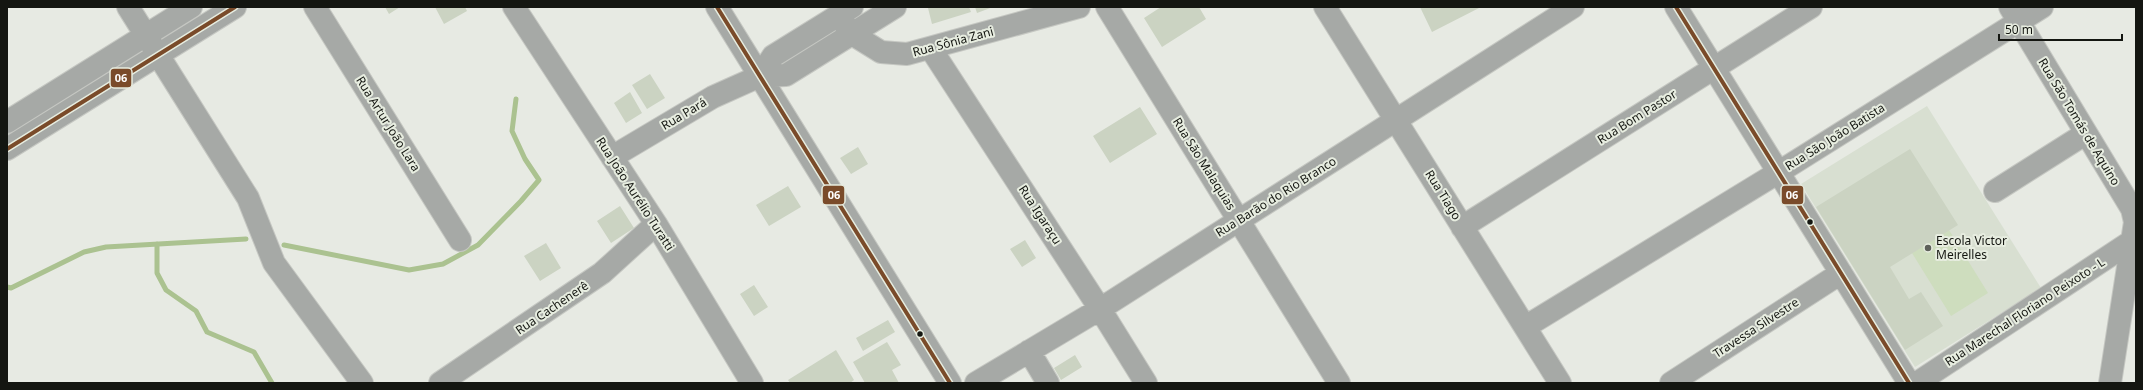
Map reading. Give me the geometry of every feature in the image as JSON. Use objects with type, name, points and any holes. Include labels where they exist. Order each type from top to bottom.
[{"type":"street","points":[[128,7],[248,198],[274,263],[362,383]]},
{"type":"street","points":[[7,122],[191,7]]},
{"type":"street","points":[[9,143],[158,55],[235,7]]},
{"type":"street","name":"Rua Artur João Lara","points":[[315,7],[460,240]]},
{"type":"street","name":"Rua João Aurélio Turatti","points":[[514,7],[656,224],[752,383]]},
{"type":"street","points":[[717,7],[950,383]]},
{"type":"street","name":"Rua Pará","points":[[612,157],[713,97],[760,76],[786,75],[895,7]]},
{"type":"street","name":"Rua Sônia Zani","points":[[845,11],[852,34],[880,52],[907,54],[931,49],[1079,7]]},
{"type":"street","name":"Rua São Malaquias","points":[[1107,7],[1339,383]]},
{"type":"street","name":"Rua Barão do Rio Branco","points":[[976,383],[1100,309],[1240,221],[1574,7]]},
{"type":"street","points":[[1676,7],[1909,383]]},
{"type":"street","name":"Rua Bom Pastor","points":[[1462,227],[1811,7]]},
{"type":"street","name":"Rua São João Batista","points":[[1525,327],[1779,172],[2015,14],[2042,7]]},
{"type":"street","name":"Rua Tiago","points":[[1331,9],[1396,121],[1560,383]]},
{"type":"street","points":[[760,76],[773,56],[845,11]]},
{"type":"street","name":"Rua São Tomás de Aquino","points":[[2015,14],[2085,134],[2132,209],[2135,222],[2110,383]]},
{"type":"street","name":"Rua Igaraçu","points":[[931,49],[1100,309],[1146,383]]},
{"type":"street","points":[[1994,191],[2085,134]]},
{"type":"street","name":"Rua Cachenerê","points":[[440,383],[602,274],[656,224]]},
{"type":"street","name":"Rua Marechal Floriano Peixoto - L","points":[[1917,383],[2132,241]]},
{"type":"street","name":"Travessa Silvestre","points":[[1671,383],[1841,273]]},
{"type":"street","points":[[1029,351],[1048,383]]},
{"type":"shaded area","name":"Escola Victor Meirelles","points":[[1927,106],[2041,288],[1915,367],[1801,184]]},
{"type":"green space","points":[[1949,230],[1988,293],[1951,316],[1912,253]]},
{"type":"building","points":[[385,7],[400,7],[389,14]]},
{"type":"building","points":[[435,7],[465,7],[467,11],[444,24]]},
{"type":"building","points":[[969,7],[971,12],[932,24],[928,8]]},
{"type":"building","points":[[975,7],[993,7],[977,13]]},
{"type":"building","points":[[1161,7],[1199,7],[1206,19],[1162,47],[1144,18]]},
{"type":"building","points":[[1420,7],[1481,7],[1432,32]]},
{"type":"building","points":[[650,74],[665,98],[647,109],[632,85]]},
{"type":"building","points":[[630,92],[642,113],[626,123],[614,103]]},
{"type":"building","points":[[1140,107],[1157,134],[1110,163],[1093,136]]},
{"type":"building","points":[[858,147],[868,164],[851,174],[840,158]]},
{"type":"building","points":[[1910,149],[1958,225],[1890,267],[1909,299],[1921,292],[1943,326],[1905,350],[1816,207]]},
{"type":"building","points":[[788,186],[801,207],[769,226],[756,205]]},
{"type":"building","points":[[620,206],[634,228],[611,243],[597,221]]},
{"type":"building","points":[[1025,240],[1036,258],[1022,267],[1010,249]]},
{"type":"building","points":[[546,243],[561,268],[540,281],[524,256]]},
{"type":"building","points":[[754,285],[768,307],[754,316],[740,294]]},
{"type":"building","points":[[888,320],[895,332],[863,351],[856,338]]},
{"type":"building","points":[[887,342],[901,365],[892,370],[899,383],[865,383],[853,362]]},
{"type":"building","points":[[836,350],[854,380],[850,383],[790,383],[788,380]]},
{"type":"building","points":[[1075,355],[1082,367],[1061,380],[1054,368]]},
{"type":"waterway","points":[[284,245],[409,270],[443,264],[478,245],[521,201],[539,180],[525,159],[512,131],[516,99]]},
{"type":"waterway","points":[[7,287],[11,288],[84,252],[106,247],[246,239]]},
{"type":"waterway","points":[[157,244],[157,273],[166,290],[196,311],[207,332],[254,352],[272,383]]},
{"type":"transit line","name":"06","points":[[7,149],[235,7]]},
{"type":"transit line","name":"06","points":[[717,7],[950,383]]},
{"type":"transit line","name":"06","points":[[1676,7],[1909,383]]},
{"type":"place","name":"Escola Victor Meirelles","points":[[1928,248]]}]
